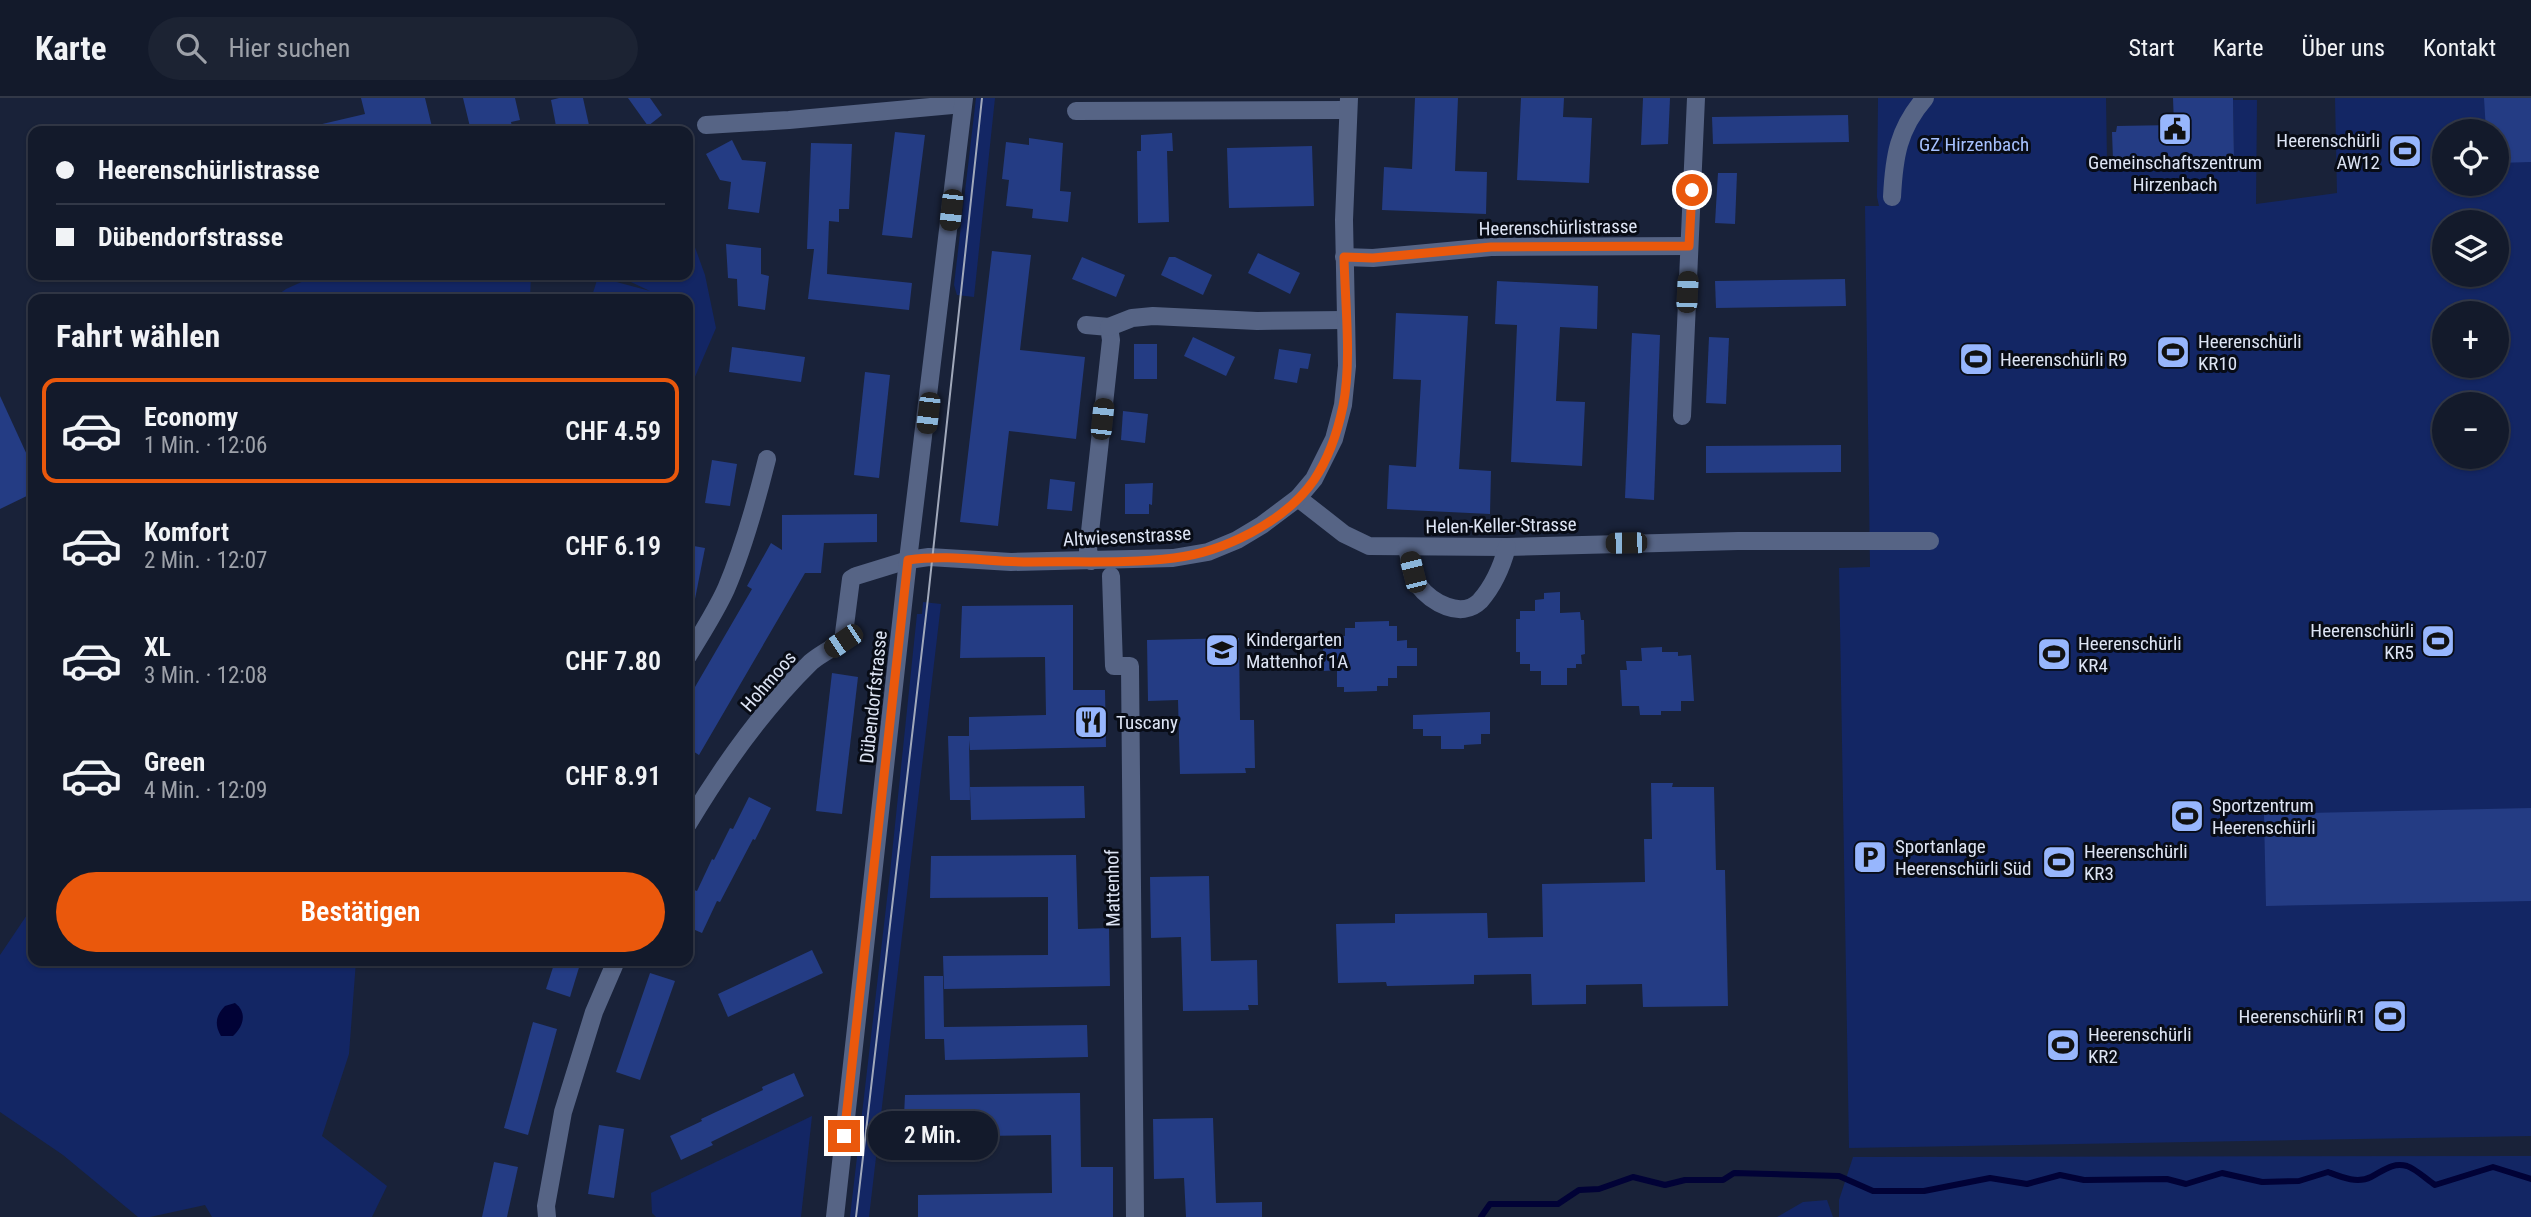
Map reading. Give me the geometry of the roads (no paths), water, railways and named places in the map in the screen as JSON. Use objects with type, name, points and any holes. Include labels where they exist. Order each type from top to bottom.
[{"type":"street","points":[[1682,416],[1696,98]]},
{"type":"street","points":[[1892,197],[1899,137],[1925,98]]},
{"type":"street","points":[[706,125],[789,120],[964,101]]},
{"type":"street","name":"Dübendorfstrasse","points":[[835,1217],[908,560],[964,101]]},
{"type":"street","points":[[1076,111],[1348,104]]},
{"type":"street","name":"Altwiesenstrasse","points":[[908,560],[933,557],[1011,562],[1173,558],[1208,552],[1237,540],[1262,526],[1298,498],[1314,479],[1334,439],[1343,405],[1347,366],[1344,257],[1348,104]]},
{"type":"street","name":"Heerenschürlistrasse","points":[[1344,257],[1373,258],[1491,247],[1689,246]]},
{"type":"street","points":[[1086,325],[1109,327],[1132,318],[1153,316],[1257,321],[1345,320]]},
{"type":"street","points":[[1091,561],[1088,550],[1111,340],[1109,327]]},
{"type":"street","points":[[693,648],[712,618],[738,559],[767,459]]},
{"type":"street","name":"Helen-Keller-Strasse","points":[[1298,498],[1344,534],[1369,546],[1407,548],[1738,541],[1930,541]]},
{"type":"street","points":[[1407,548],[1417,584],[1444,608],[1463,608],[1478,603],[1500,570],[1507,547]]},
{"type":"street","name":"Hohmoos","points":[[693,815],[712,783],[774,702],[813,660],[843,641],[851,579],[908,560]]},
{"type":"street","name":"Mattenhof","points":[[1111,576],[1114,666],[1130,666],[1135,1217]]},
{"type":"street","points":[[547,1217],[546,1206],[563,1112],[594,1012],[614,966]]},
{"type":"waterway","points":[[1481,1217],[1490,1204],[1558,1204],[1579,1190],[1599,1189],[1633,1177],[1665,1185],[1685,1180],[1723,1180],[1734,1173],[1839,1176],[1873,1191],[1924,1191],[1990,1178],[2027,1184],[2060,1175],[2084,1180],[2167,1179],[2186,1184],[2222,1173],[2262,1182],[2299,1181],[2328,1172],[2360,1180],[2392,1166],[2402,1165],[2414,1169],[2435,1185],[2493,1167],[2531,1179]]},
{"type":"tram line","points":[[856,1217],[928,598],[982,98]]},
{"type":"place","name":"Gemeinschaftszentrum Hirzenbach","points":[[2175,129]]},
{"type":"place","name":"Heerenschürli AW12","points":[[2405,151]]},
{"type":"place","name":"Heerenschürli KR10","points":[[2173,352]]},
{"type":"place","name":"Heerenschürli R9","points":[[1976,359]]},
{"type":"place","name":"Heerenschürli KR5","points":[[2438,641]]},
{"type":"place","name":"Kindergarten Mattenhof 1A","points":[[1222,650]]},
{"type":"place","name":"Heerenschürli KR4","points":[[2054,654]]},
{"type":"place","name":"Tuscany","points":[[1091,722]]},
{"type":"place","name":"Sportzentrum Heerenschürli","points":[[2187,816]]},
{"type":"place","name":"Sportanlage Heerenschürli Süd","points":[[1870,857]]},
{"type":"place","name":"Heerenschürli KR3","points":[[2059,862]]},
{"type":"place","name":"Heerenschürli R1","points":[[2390,1016]]},
{"type":"place","name":"Heerenschürli KR2","points":[[2063,1045]]},
{"type":"park label","name":"GZ Hirzenbach","points":[[1974,144]]}]
